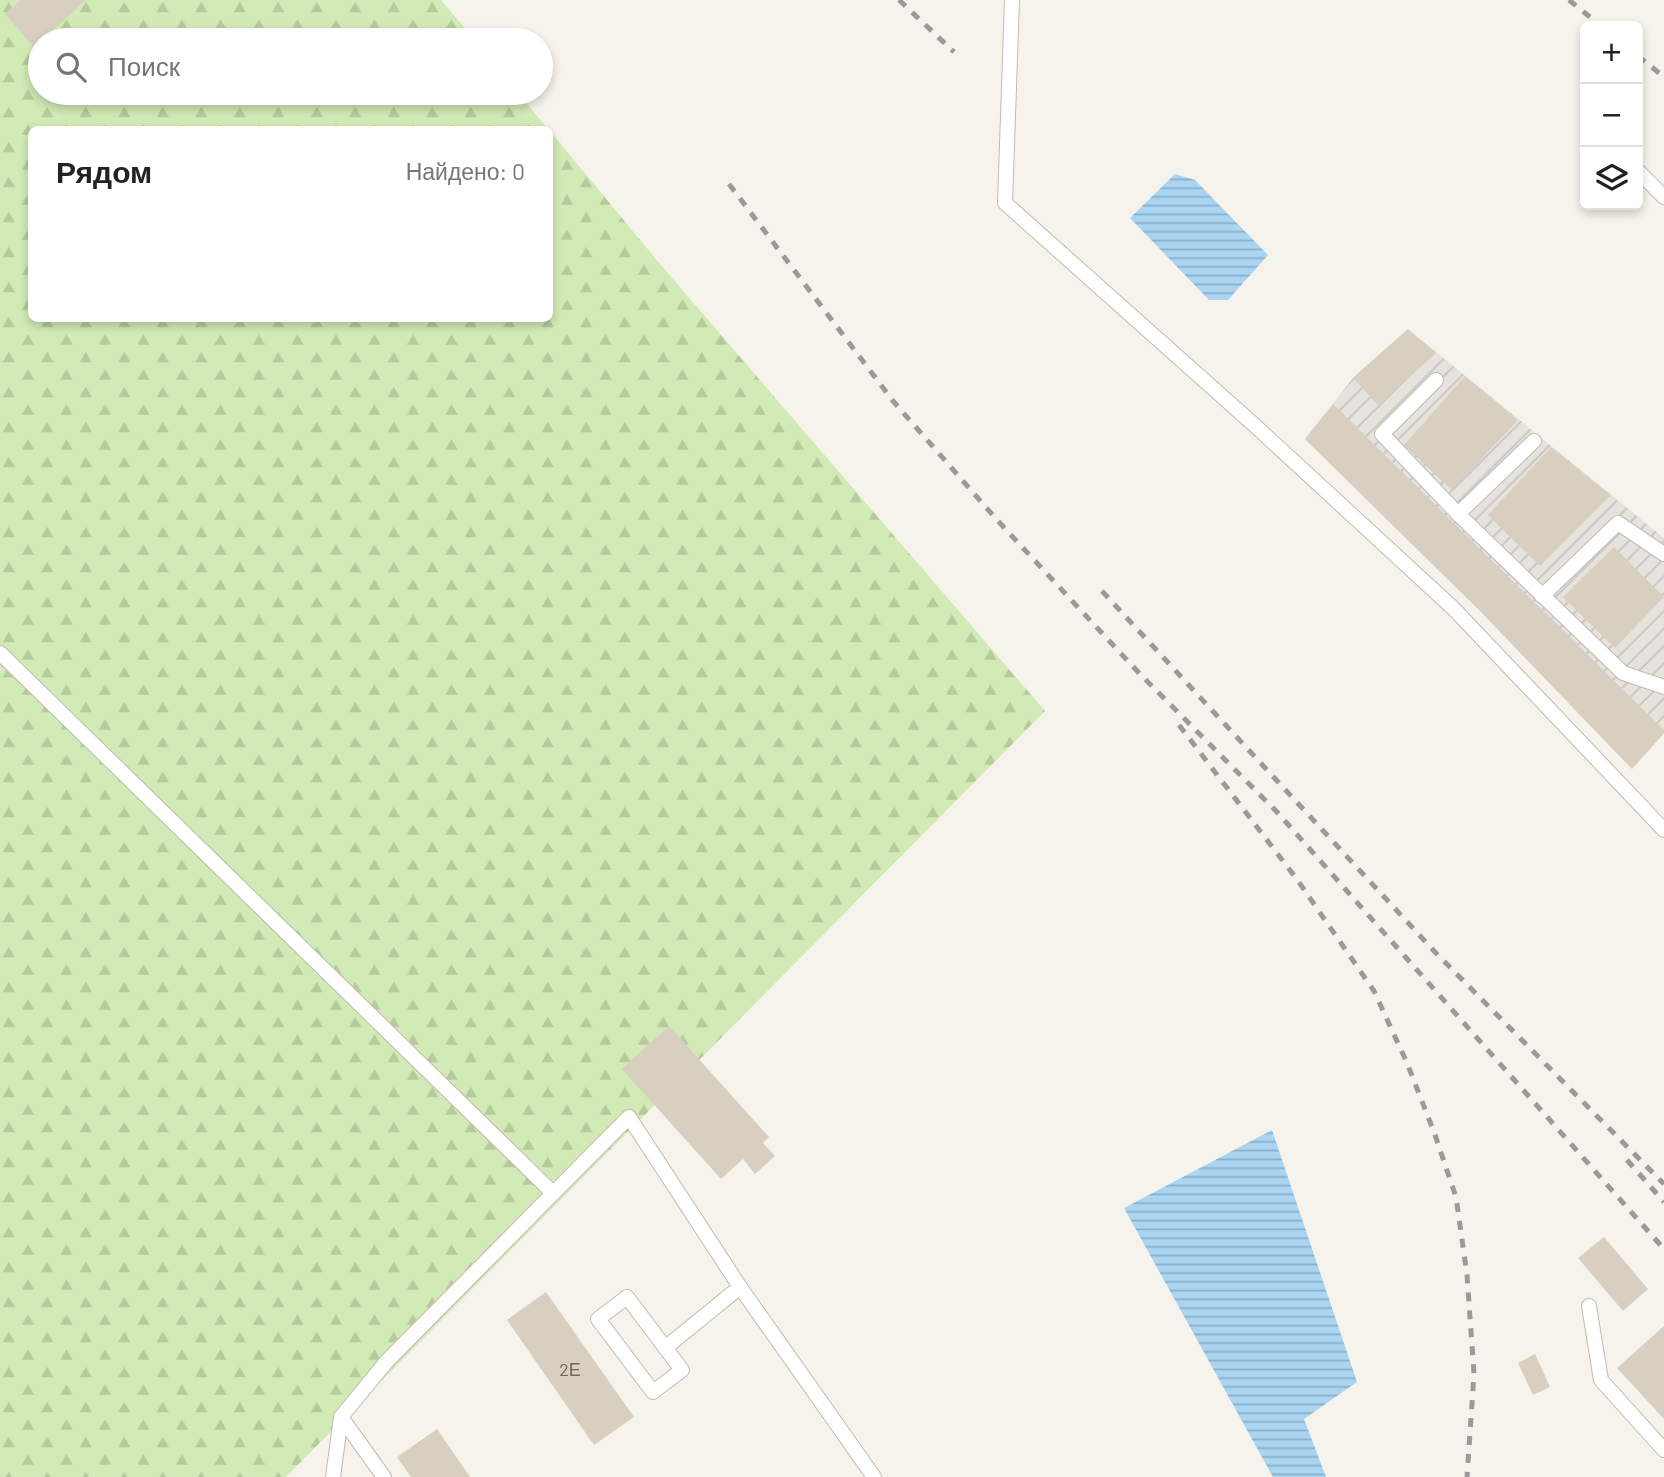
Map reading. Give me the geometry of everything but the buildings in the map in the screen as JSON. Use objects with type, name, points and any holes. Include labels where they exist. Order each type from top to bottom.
[{"type":"lane","points":[[1012,0],[1005,203],[1252,423],[1453,608],[1664,830]]},
{"type":"lane","points":[[1643,176],[1664,197]]},
{"type":"lane","points":[[1436,380],[1382,434],[1458,514],[1623,673],[1664,687]]},
{"type":"lane","points":[[1458,514],[1534,440]]},
{"type":"lane","points":[[1542,596],[1618,523],[1664,554]]},
{"type":"lane","points":[[0,653],[553,1193]]},
{"type":"lane","points":[[333,1477],[341,1417],[387,1361],[629,1117],[740,1287],[874,1477]]},
{"type":"lane","points":[[665,1348],[740,1287]]},
{"type":"lane","points":[[627,1297],[665,1348],[682,1370],[653,1392],[598,1319],[627,1297]]},
{"type":"lane","points":[[1589,1306],[1601,1380],[1664,1450]]},
{"type":"lane","points":[[341,1417],[384,1477]]},
{"type":"shaded area","points":[[1408,329],[1664,538],[1664,733],[1632,769],[1480,611],[1305,439],[1353,378]]},
{"type":"green space","points":[[0,0],[441,0],[465,28],[28,28],[28,105],[528,105],[546,126],[28,126],[28,322],[553,322],[553,135],[660,264],[1045,711],[286,1477],[0,1477]]},
{"type":"water","points":[[1175,174],[1195,180],[1268,255],[1228,300],[1209,300],[1130,218]]},
{"type":"water","points":[[1272,1130],[1357,1382],[1304,1419],[1326,1477],[1273,1477],[1124,1208]]},
{"type":"railway","points":[[899,0],[954,52]]},
{"type":"railway","points":[[1569,0],[1595,21]]},
{"type":"railway","points":[[1643,60],[1664,77]]},
{"type":"railway","points":[[729,184],[893,401],[998,521],[1139,673],[1277,812],[1664,1249]]},
{"type":"railway","points":[[1102,591],[1435,952],[1664,1184]]},
{"type":"railway","points":[[1179,725],[1296,878],[1374,991],[1407,1063],[1434,1132],[1456,1197],[1467,1275],[1474,1374],[1467,1477]]},
{"type":"railway","points":[[1627,1160],[1664,1202]]}]
